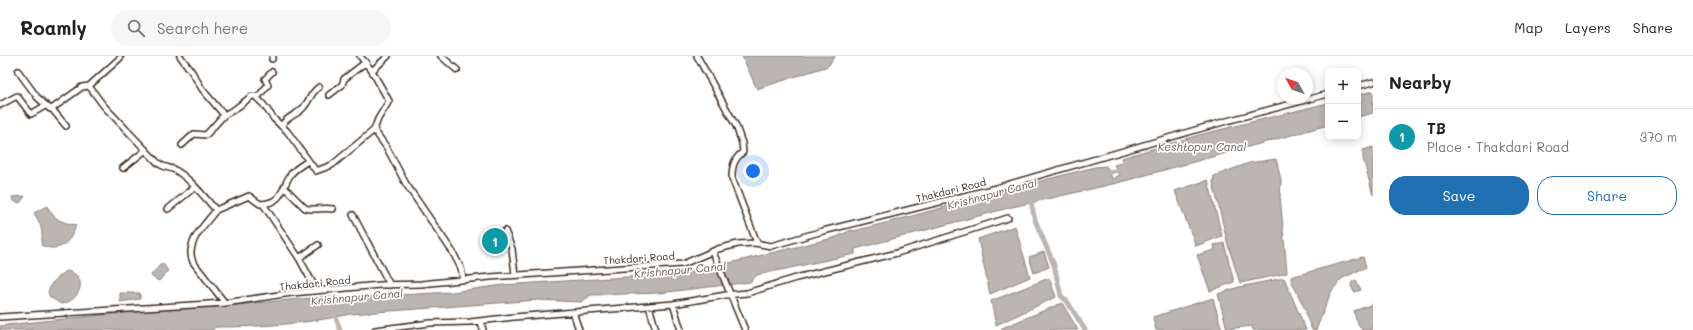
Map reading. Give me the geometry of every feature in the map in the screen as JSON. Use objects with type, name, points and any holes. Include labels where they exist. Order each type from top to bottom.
[{"type":"street","points":[[180,56],[202,89],[224,115]]},
{"type":"street","points":[[182,145],[194,134],[206,135],[224,115],[235,109],[252,96],[257,98],[290,135],[316,171],[332,165],[374,130],[378,119],[389,102],[372,71],[360,56]]},
{"type":"street","points":[[372,71],[388,56]]},
{"type":"street","points":[[441,56],[457,70]]},
{"type":"street","points":[[698,56],[736,126],[742,143],[743,152],[734,160],[732,178],[757,243]]},
{"type":"street","points":[[52,109],[82,87],[89,86],[120,57]]},
{"type":"street","points":[[329,95],[342,85],[344,79],[366,62]]},
{"type":"street","points":[[18,71],[45,106],[52,109],[66,126]]},
{"type":"street","points":[[257,98],[268,85],[265,79],[272,72]]},
{"type":"street","points":[[1361,85],[1373,82]]},
{"type":"street","points":[[89,86],[103,105],[163,167],[176,171],[216,210]]},
{"type":"street","points":[[281,126],[287,118],[302,109],[312,92],[319,87]]},
{"type":"street","name":"Thakdari Road","points":[[0,317],[225,303],[292,293],[420,284],[515,275],[682,264],[738,244],[757,243],[771,246],[823,231],[988,190],[1223,122],[1325,95]]},
{"type":"street","points":[[0,105],[17,96],[31,114],[45,106]]},
{"type":"street","points":[[374,130],[387,148],[406,184],[452,251],[461,268],[464,279]]},
{"type":"street","points":[[123,168],[146,150]]},
{"type":"street","points":[[225,303],[194,262],[191,256],[193,241],[216,210],[249,196],[258,204],[263,204],[280,197],[292,173],[308,161]]},
{"type":"street","points":[[168,209],[195,188]]},
{"type":"street","points":[[285,188],[305,208],[310,209],[322,207],[333,209]]},
{"type":"street","points":[[263,204],[299,258],[318,291]]},
{"type":"street","points":[[353,215],[390,285]]},
{"type":"street","points":[[375,330],[430,323],[480,321],[673,304],[729,292],[747,293],[796,278],[897,253],[1008,218]]},
{"type":"street","points":[[505,231],[512,249],[515,275]]},
{"type":"street","points":[[299,258],[318,245]]},
{"type":"street","points":[[713,252],[744,330]]},
{"type":"street","points":[[673,304],[681,330]]},
{"type":"street","points":[[649,306],[656,330]]},
{"type":"street","points":[[573,312],[579,330]]},
{"type":"street","points":[[480,321],[483,330]]},
{"type":"street","points":[[430,323],[430,330]]},
{"type":"water","points":[[742,56],[835,56],[828,66],[757,89]]},
{"type":"water","points":[[1373,91],[1373,113],[1361,116],[1361,94]]},
{"type":"water","name":"Keshtopur Canal","points":[[1325,104],[1325,126],[1117,183],[1012,207],[855,249],[855,254],[757,275],[750,282],[659,293],[591,295],[581,302],[538,300],[350,314],[300,323],[267,326],[216,327],[212,330],[0,330],[0,326],[15,324],[180,307],[214,307],[322,297],[347,298],[453,292],[503,285],[658,275],[701,270],[837,237],[851,230],[854,231],[1095,167],[1106,166],[1112,179],[1120,175],[1114,165],[1121,163],[1122,158],[1199,135]]},
{"type":"water","points":[[1373,147],[1373,195],[1363,158],[1363,150]]},
{"type":"water","points":[[1276,159],[1281,180],[1280,196],[1287,273],[1240,283],[1228,245],[1213,182],[1214,176],[1249,163]]},
{"type":"water","points":[[1208,180],[1222,236],[1196,246],[1175,191]]},
{"type":"water","points":[[25,196],[20,203],[13,201],[12,197]]},
{"type":"water","points":[[47,206],[58,220],[76,225],[71,237],[59,247],[53,248],[41,245],[41,228],[34,213]]},
{"type":"water","points":[[1015,226],[1030,277],[990,294],[978,239]]},
{"type":"water","points":[[1224,243],[1234,282],[1210,291],[1197,255],[1215,250],[1214,245]]},
{"type":"water","points":[[1044,252],[1049,267],[1034,273],[1029,257]]},
{"type":"water","points":[[1363,257],[1366,267],[1341,279],[1331,292],[1316,330],[1312,330],[1306,315],[1306,311],[1291,280],[1291,277]]},
{"type":"water","points":[[161,264],[163,264],[168,271],[159,281],[151,275]]},
{"type":"water","points":[[66,271],[73,273],[78,277],[80,288],[74,298],[61,304],[50,297],[48,292],[52,283]]},
{"type":"water","points":[[1049,278],[1056,297],[996,325],[991,301]]},
{"type":"water","points":[[1284,278],[1306,330],[1253,330],[1252,326],[1227,329],[1218,294],[1239,287]]},
{"type":"water","points":[[1356,280],[1361,290],[1354,292],[1351,286],[1352,282]]},
{"type":"water","points":[[120,293],[140,293],[140,299],[120,302]]},
{"type":"water","points":[[1213,298],[1222,330],[1156,330],[1153,317]]},
{"type":"water","points":[[1062,303],[1078,330],[1000,330],[1002,328]]},
{"type":"water","points":[[1373,304],[1373,324],[1371,330],[1362,330],[1356,320],[1354,311]]},
{"type":"waterway","name":"Krishnapur Canal","points":[[1105,173],[1123,169]]},
{"type":"waterway","points":[[1031,202],[1035,220],[1054,265],[1061,296],[1067,301],[1085,330]]},
{"type":"waterway","points":[[336,318],[340,330]]},
{"type":"place","name":"TB","points":[[495,241]]}]
